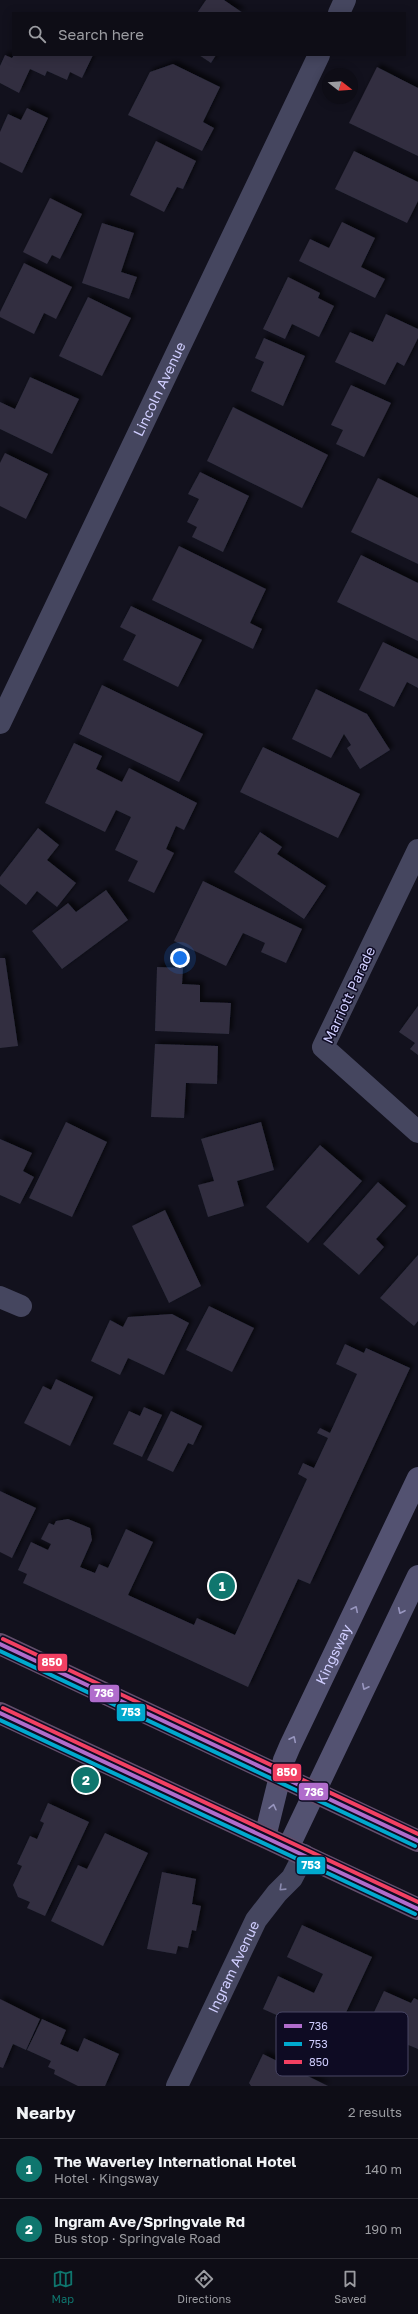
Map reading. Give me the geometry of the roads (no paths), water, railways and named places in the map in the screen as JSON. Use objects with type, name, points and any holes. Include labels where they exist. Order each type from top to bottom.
[{"type":"highway","points":[[0,1644],[418,1841]]},
{"type":"highway","points":[[0,1714],[418,1909]]},
{"type":"street","points":[[339,12],[345,0]]},
{"type":"street","name":"Lincoln Avenue","points":[[0,723],[319,56]]},
{"type":"street","name":"Marriott Parade","points":[[418,850],[323,1047],[418,1132]]},
{"type":"street","points":[[0,1297],[21,1306]]},
{"type":"street","name":"Kingsway","points":[[265,1837],[280,1776],[290,1746],[418,1478]]},
{"type":"street","points":[[296,1852],[315,1792],[418,1576]]},
{"type":"street","name":"Ingram Avenue","points":[[178,2086],[256,1920],[277,1893],[292,1878],[296,1852]]},
{"type":"place","name":"The Waverley International Hotel","points":[[222,1586]]},
{"type":"place","name":"Ingram Ave/Springvale Rd","points":[[86,1780]]}]
